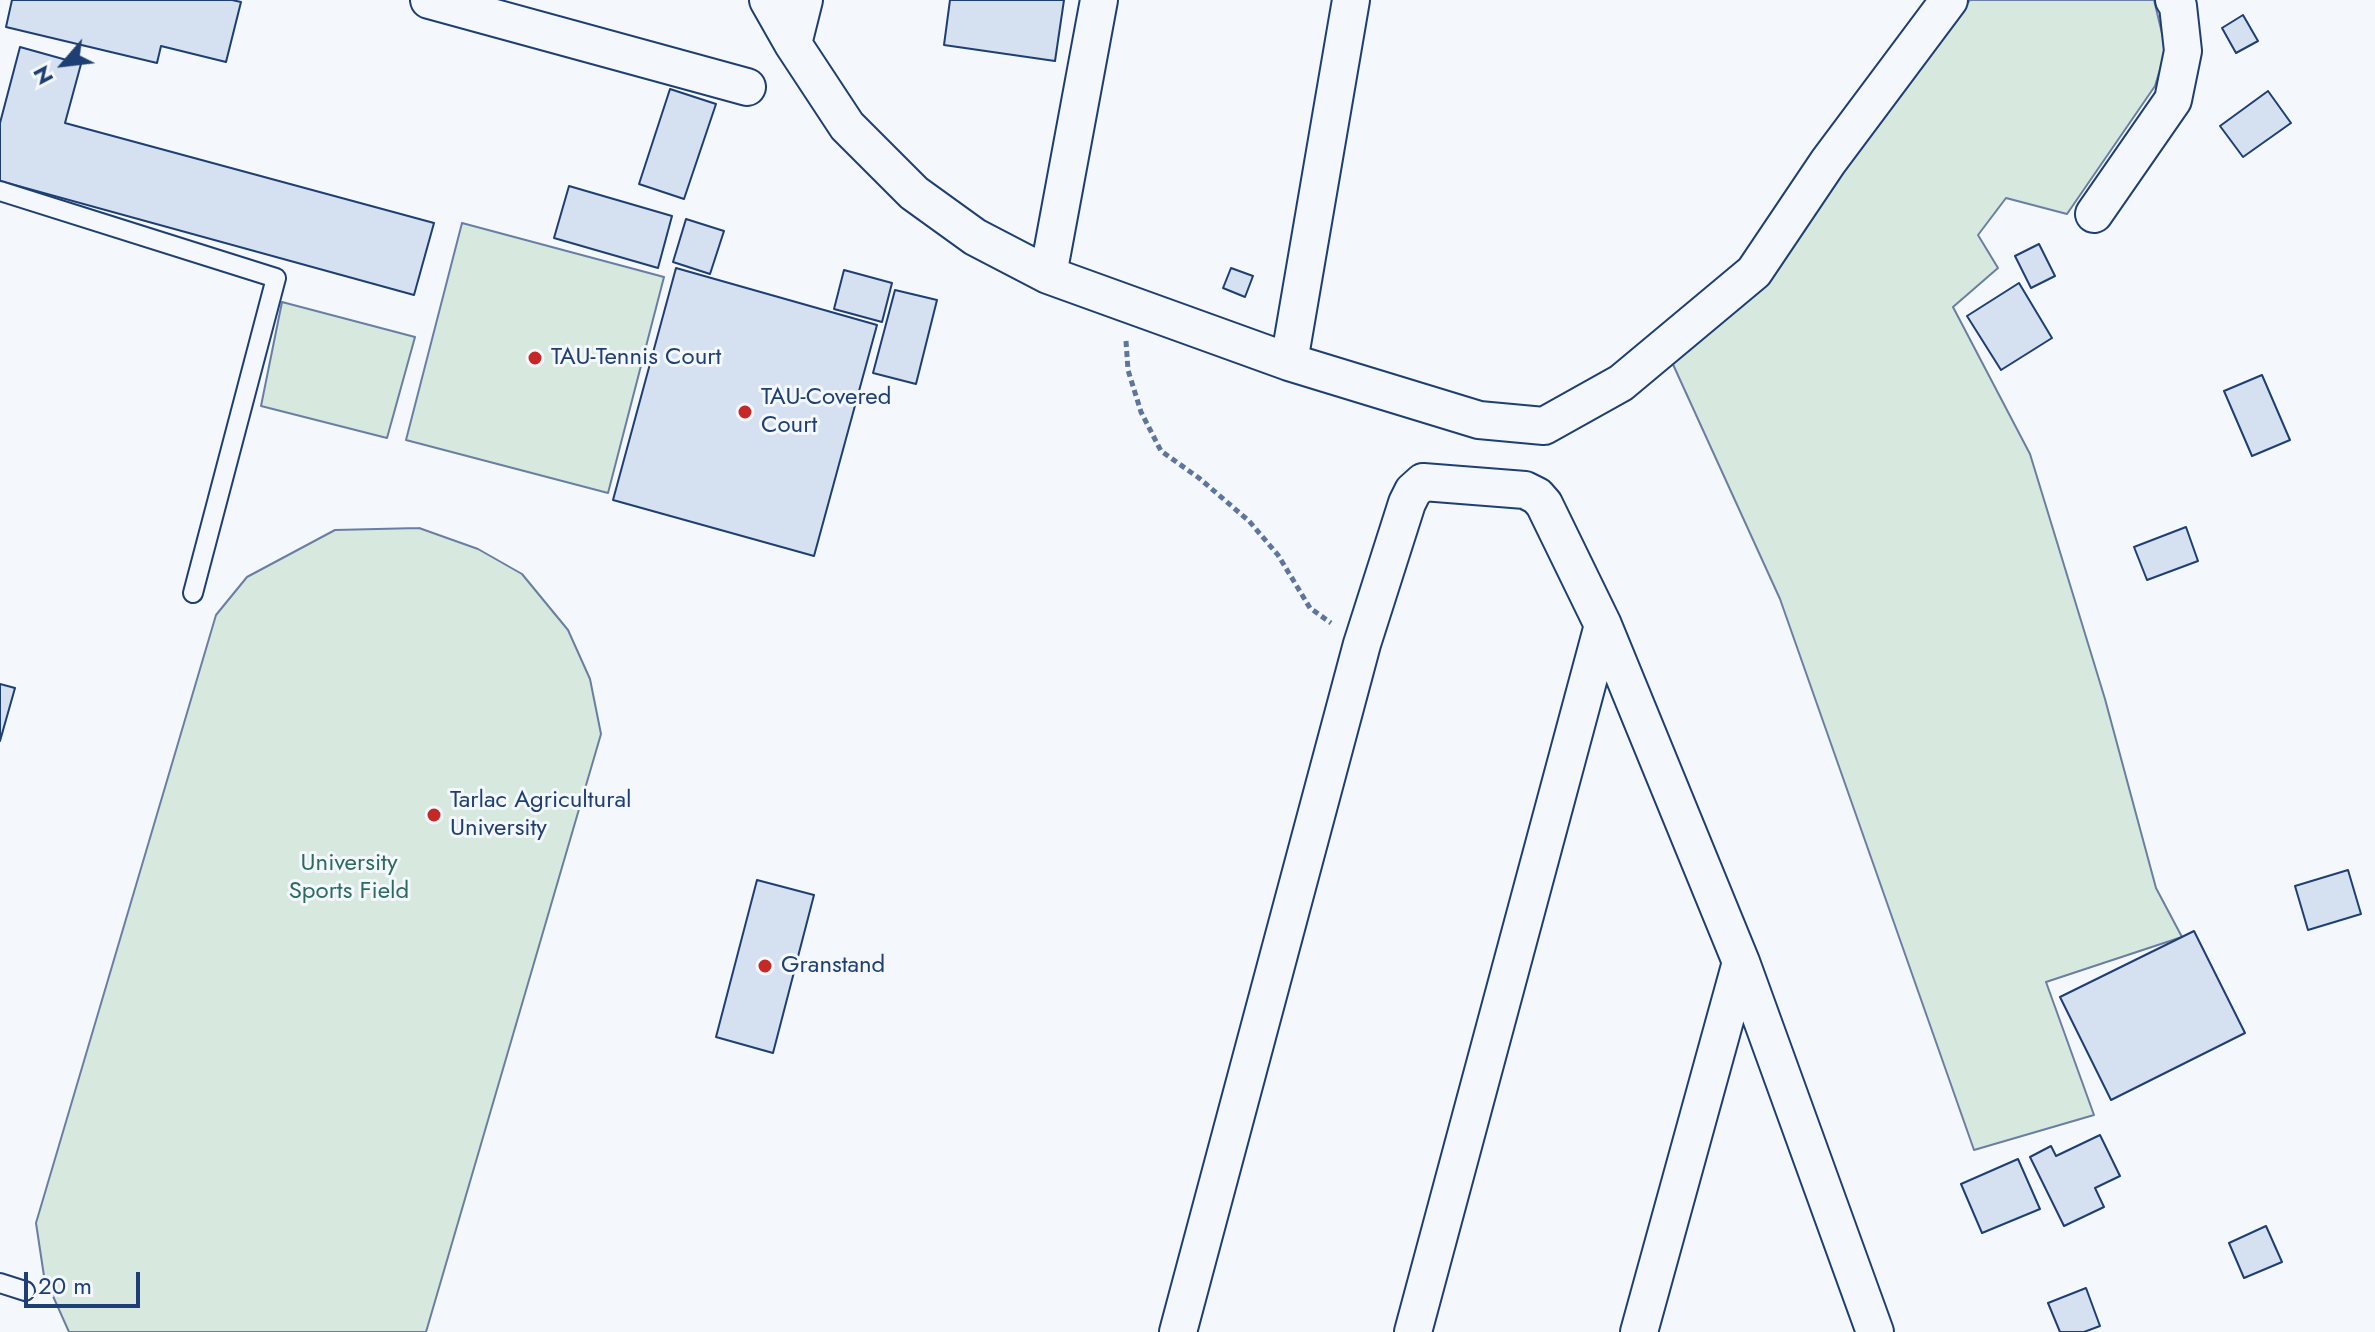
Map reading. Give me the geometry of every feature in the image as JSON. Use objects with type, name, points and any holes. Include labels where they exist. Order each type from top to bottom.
[{"type":"street","points":[[429,0],[747,87]]},
{"type":"street","points":[[768,0],[847,126],[914,193],[975,237],[1048,275],[1289,362],[1479,420],[1544,426],[1621,383],[1754,272],[1828,162],[1949,0]]},
{"type":"street","points":[[793,44],[804,0]]},
{"type":"street","points":[[1048,275],[1099,0]]},
{"type":"street","points":[[1289,362],[1351,0]]},
{"type":"street","points":[[2094,214],[2173,100],[2183,51],[2178,6],[2174,0]]},
{"type":"street","points":[[1178,1332],[1362,644],[1407,503],[1413,491],[1423,482],[1525,490],[1544,504],[1603,625],[1741,962],[1875,1332]]},
{"type":"street","points":[[1413,1332],[1603,625]]},
{"type":"street","points":[[1639,1332],[1741,962]]},
{"type":"street","points":[[1845,1332],[1858,1288]]},
{"type":"lane","points":[[0,191],[276,278],[193,593]]},
{"type":"lane","points":[[0,1283],[25,1291]]},
{"type":"path","points":[[1124,302],[1128,370],[1141,412],[1161,451],[1199,478],[1249,521],[1278,555],[1310,608],[1362,644]]},
{"type":"green space","points":[[1970,0],[2154,0],[2166,50],[2155,86],[2067,214],[2006,198],[1978,235],[1998,268],[1953,307],[2030,454],[2105,699],[2156,888],[2182,937],[2046,982],[2094,1115],[1974,1150],[1780,599],[1671,360],[1842,170]]},
{"type":"green space","name":"TAU-Tennis Court","points":[[462,223],[664,277],[608,493],[406,440]]},
{"type":"green space","points":[[282,302],[415,337],[387,438],[261,406]]},
{"type":"green space","name":"University Sports Field","points":[[419,528],[478,549],[522,574],[568,630],[590,679],[601,734],[426,1332],[69,1332],[44,1276],[36,1223],[216,615],[247,577],[335,530]]},
{"type":"building","points":[[12,0],[241,2],[226,62],[161,46],[157,63],[6,27]]},
{"type":"building","points":[[950,0],[1064,0],[1055,61],[944,45]]},
{"type":"building","points":[[2243,15],[2258,41],[2236,53],[2222,28]]},
{"type":"building","points":[[20,47],[81,64],[65,123],[434,223],[414,295],[0,181],[0,123]]},
{"type":"building","points":[[670,89],[716,104],[684,199],[639,184]]},
{"type":"building","points":[[2268,91],[2291,123],[2243,157],[2220,126]]},
{"type":"building","points":[[569,186],[672,216],[658,268],[554,238]]},
{"type":"building","points":[[686,219],[724,231],[710,274],[673,262]]},
{"type":"building","points":[[2039,244],[2055,276],[2031,288],[2015,256]]},
{"type":"building","name":"TAU-Covered Court","points":[[676,268],[877,325],[814,556],[613,500]]},
{"type":"building","points":[[1231,268],[1253,276],[1245,297],[1223,288]]},
{"type":"building","points":[[844,270],[892,283],[882,322],[834,309]]},
{"type":"building","points":[[2019,283],[2052,338],[2001,370],[1967,316]]},
{"type":"building","points":[[895,290],[937,300],[916,384],[873,373]]},
{"type":"building","points":[[2262,375],[2290,440],[2252,456],[2224,391]]},
{"type":"building","points":[[2186,527],[2198,561],[2147,580],[2134,547]]},
{"type":"building","points":[[0,684],[15,688],[0,741]]},
{"type":"building","points":[[2348,870],[2361,914],[2308,930],[2295,886]]},
{"type":"building","name":"Granstand","points":[[757,880],[814,895],[773,1053],[716,1037]]},
{"type":"building","points":[[2194,931],[2245,1033],[2111,1100],[2060,997]]},
{"type":"building","points":[[2100,1135],[2120,1176],[2095,1188],[2104,1207],[2064,1226],[2030,1157],[2051,1146],[2056,1156]]},
{"type":"building","points":[[2018,1159],[2040,1209],[1982,1233],[1961,1184]]},
{"type":"building","points":[[2266,1226],[2282,1262],[2244,1278],[2229,1243]]},
{"type":"building","points":[[2086,1288],[2100,1326],[2084,1332],[2060,1332],[2048,1303]]},
{"type":"place","name":"TAU-Tennis Court","points":[[535,358]]},
{"type":"place","name":"TAU-Covered Court","points":[[745,412]]},
{"type":"place","name":"Tarlac Agricultural University","points":[[434,815]]},
{"type":"place","name":"Granstand","points":[[765,966]]}]
